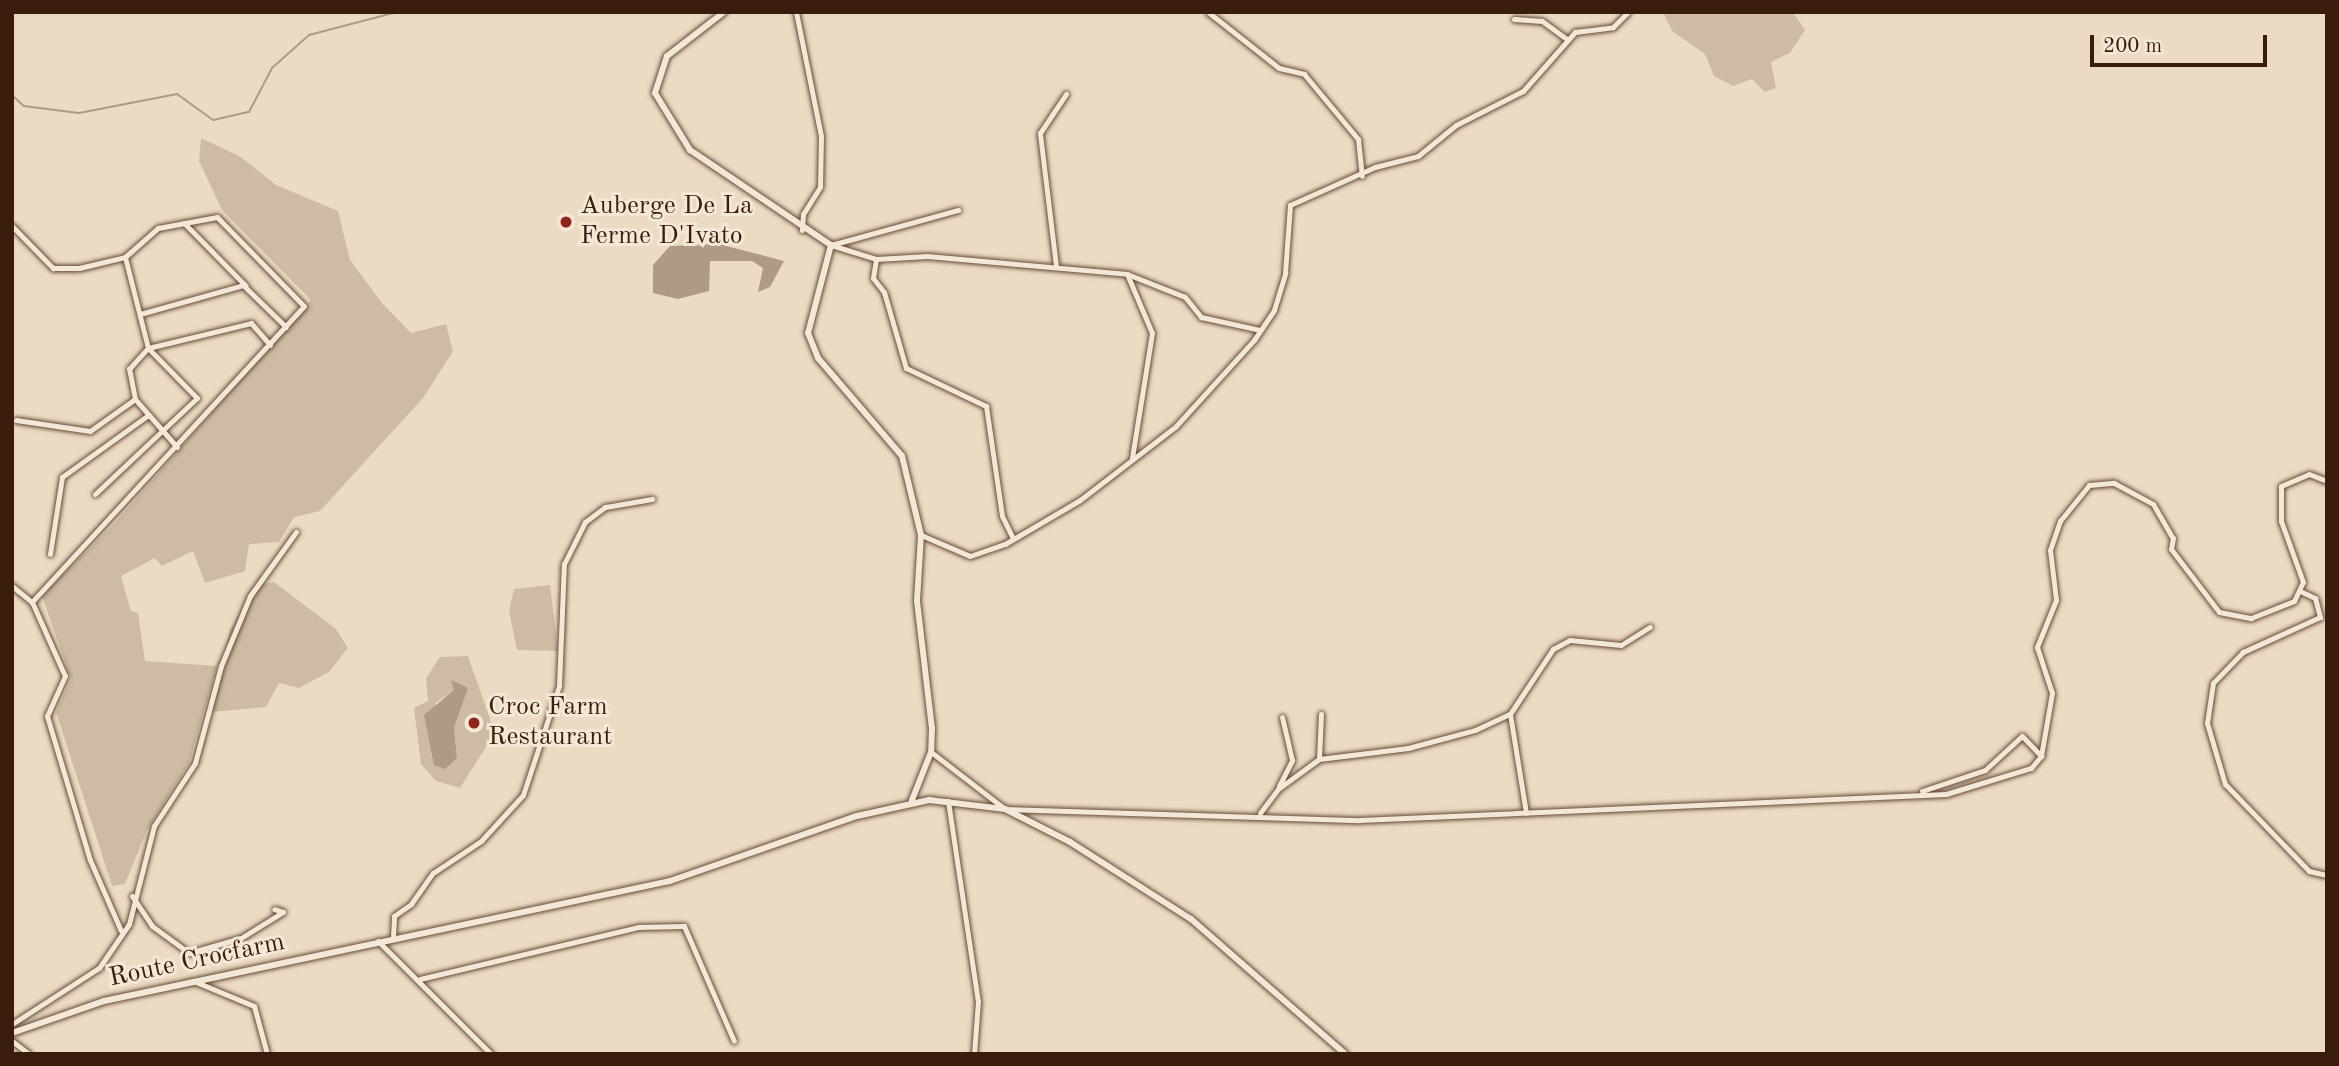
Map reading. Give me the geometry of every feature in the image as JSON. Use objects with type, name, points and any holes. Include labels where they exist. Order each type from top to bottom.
[{"type":"street","points":[[724,12],[667,56],[655,93],[690,150],[802,230],[831,245],[876,259],[927,256],[1127,274],[1185,297],[1202,317],[1260,330]]},
{"type":"street","points":[[796,12],[821,136],[820,187],[803,214],[802,230]]},
{"type":"street","points":[[1208,12],[1279,68],[1304,74],[1358,139],[1362,176]]},
{"type":"street","points":[[921,535],[970,556],[1013,539],[1080,500],[1176,426],[1260,330],[1285,273],[1290,205],[1418,156],[1456,125],[1523,91],[1567,39],[1582,27],[1613,27],[1628,12]]},
{"type":"street","points":[[1514,19],[1542,21],[1567,39]]},
{"type":"street","points":[[1056,266],[1040,133],[1066,94]]},
{"type":"street","points":[[831,245],[958,210]]},
{"type":"street","points":[[12,226],[53,268],[125,257],[145,235],[184,223],[217,217],[304,306],[32,602]]},
{"type":"street","points":[[184,223],[286,327]]},
{"type":"street","points":[[831,245],[808,333],[818,358],[902,456],[921,535],[917,601],[929,668],[931,752],[912,800],[948,801],[1005,809],[1260,813],[1360,820],[1909,793],[1946,794],[2031,768],[2041,756],[2052,693],[2036,647],[2056,600],[2050,550],[2060,521],[2089,485],[2114,483],[2153,504],[2173,537],[2172,549],[2219,612],[2251,618],[2294,601],[2303,582],[2277,497],[2294,478],[2327,481]]},
{"type":"street","points":[[95,494],[197,398],[148,348],[125,257]]},
{"type":"street","points":[[876,259],[873,278],[884,292],[906,368],[986,406],[1002,516],[1013,539]]},
{"type":"street","points":[[1127,274],[1152,333],[1132,458]]},
{"type":"street","points":[[140,314],[246,286]]},
{"type":"street","points":[[177,447],[163,429],[147,416],[135,399],[129,369],[148,348],[251,323],[270,345]]},
{"type":"street","points":[[16,420],[90,431],[135,399]]},
{"type":"street","points":[[50,554],[62,477],[147,416]]},
{"type":"street","points":[[393,937],[394,916],[448,859],[491,832],[523,795],[559,686],[564,564],[585,522],[605,507],[652,499]]},
{"type":"street","points":[[12,1024],[99,968],[121,931],[129,924],[132,896],[153,826],[195,763],[221,666],[250,596],[296,533]]},
{"type":"street","points":[[12,586],[32,602],[65,676],[47,716],[90,860],[121,931]]},
{"type":"street","points":[[2300,591],[2315,598],[2320,617],[2298,632],[2242,652],[2213,683],[2207,723],[2225,784],[2309,871],[2327,875]]},
{"type":"street","points":[[1278,789],[1319,759],[1408,748],[1510,714],[1553,649],[1570,640],[1621,645],[1650,628]]},
{"type":"street","points":[[1319,759],[1321,713]]},
{"type":"street","points":[[1510,714],[1526,813]]},
{"type":"street","points":[[1260,813],[1278,789],[1292,760],[1282,717]]},
{"type":"street","points":[[1909,793],[1985,771],[2022,736],[2041,756]]},
{"type":"street","points":[[931,752],[1005,809],[1070,842],[1191,919],[1345,1054]]},
{"type":"street","name":"Route Crocfarm","points":[[12,1033],[104,1001],[393,937],[670,881],[912,800]]},
{"type":"street","points":[[948,801],[978,1001],[974,1054]]},
{"type":"street","points":[[132,896],[152,926],[189,953],[241,938],[283,912],[274,909]]},
{"type":"street","points":[[420,979],[638,927],[684,926],[734,1041]]},
{"type":"street","points":[[378,941],[420,979],[491,1054]]},
{"type":"street","points":[[196,982],[254,1006],[267,1054]]},
{"type":"street","points":[[12,1041],[29,1054]]},
{"type":"shaded area","points":[[1663,12],[1793,12],[1805,30],[1790,53],[1771,62],[1776,88],[1765,92],[1752,79],[1733,86],[1714,76],[1705,54],[1672,31]]},
{"type":"shaded area","points":[[201,138],[241,157],[276,185],[338,211],[350,260],[382,303],[411,333],[446,324],[453,351],[423,398],[320,511],[294,517],[279,542],[249,544],[245,571],[205,583],[193,551],[162,566],[155,558],[121,576],[131,611],[138,613],[145,661],[217,666],[189,763],[147,830],[125,884],[112,886],[56,712],[71,679],[42,596],[114,524],[311,300],[222,210],[199,161]]},
{"type":"shaded area","points":[[719,244],[784,261],[770,287],[758,292],[763,268],[752,261],[710,261],[709,291],[678,299],[653,293],[653,265],[670,246]]},
{"type":"shaded area","points":[[274,582],[336,629],[348,648],[329,672],[299,688],[279,683],[266,707],[211,712],[230,630],[256,585]]},
{"type":"shaded area","points":[[550,585],[558,651],[517,650],[509,611],[514,589]]},
{"type":"shaded area","points":[[468,656],[495,733],[460,788],[436,781],[421,764],[414,708],[428,701],[426,678],[440,657]],"holes":[[[451,681],[468,688],[454,728],[457,758],[435,703],[455,690]]]},
{"type":"shaded area","points":[[451,680],[468,688],[454,728],[457,758],[445,769],[434,765],[424,715],[454,690]]},
{"type":"waterway","points":[[12,95],[24,106],[79,113],[177,94],[213,120],[249,112],[272,68],[309,35],[397,12]]},
{"type":"waterway","points":[[12,73],[12,84]]},
{"type":"place","name":"Auberge De La Ferme D'Ivato","points":[[566,222]]},
{"type":"place","name":"Croc Farm Restaurant","points":[[474,723]]}]
